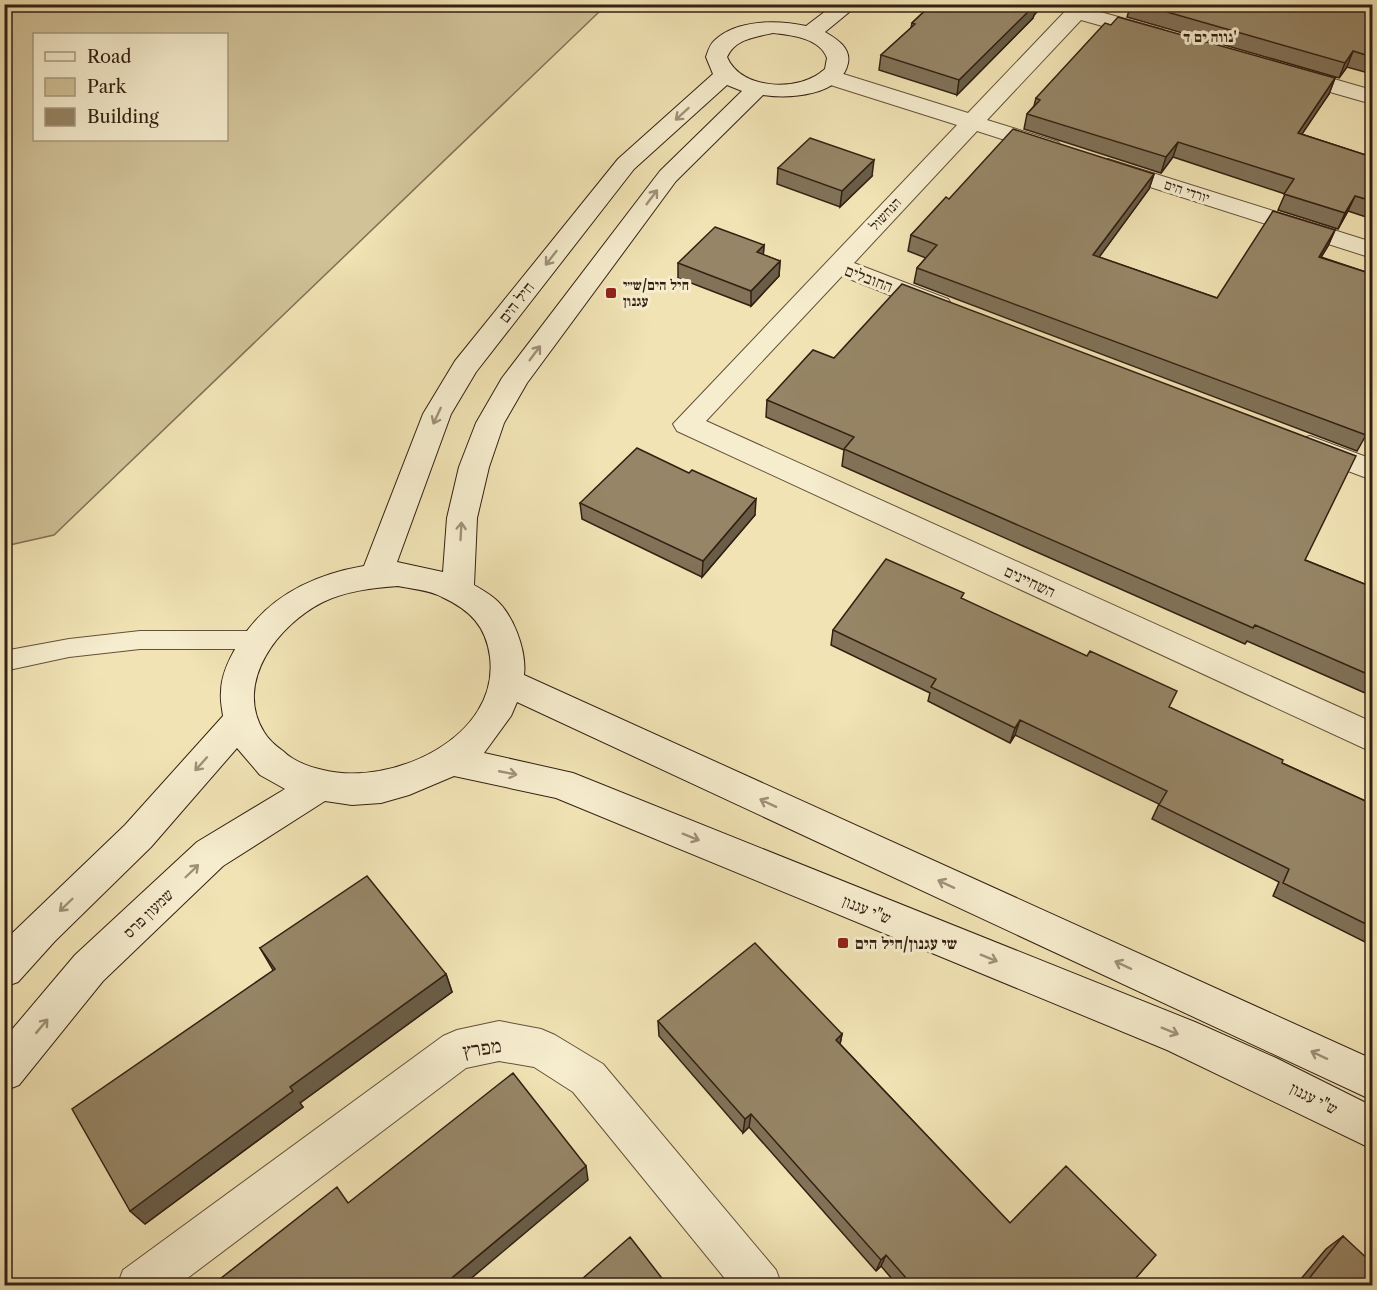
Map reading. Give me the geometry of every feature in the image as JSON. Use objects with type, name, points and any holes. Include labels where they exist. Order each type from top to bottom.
[{"type":"street","points":[[811,33],[849,4]]},
{"type":"street","points":[[1080,8],[1179,42]]},
{"type":"street","name":"הנחשול","points":[[687,424],[1080,8]]},
{"type":"street","points":[[773,27],[795,10]]},
{"type":"street","points":[[773,27],[811,33],[834,48],[838,58],[837,68],[816,84],[797,89],[757,89],[734,81],[725,75],[717,64],[716,53],[723,43],[736,35],[773,27]]},
{"type":"street","points":[[1270,68],[1372,97]]},
{"type":"street","name":"חיל הים","points":[[376,575],[437,414],[465,367],[626,164],[725,75]]},
{"type":"street","name":"יורדי הים","points":[[829,76],[1372,250]]},
{"type":"street","points":[[458,589],[462,519],[474,467],[490,423],[516,378],[668,176],[757,89]]},
{"type":"street","name":"החובלים","points":[[837,265],[960,312]]},
{"type":"street","name":"השחיינים","points":[[687,424],[1372,738]]},
{"type":"street","points":[[1283,436],[1372,470]]},
{"type":"street","points":[[376,575],[419,576],[458,589],[489,612],[506,645],[510,663],[504,699],[483,733],[451,761],[420,777],[386,787],[340,790],[296,779],[276,768],[260,754],[248,738],[240,720],[237,700],[239,680],[245,659],[257,640],[289,608],[330,586],[376,575]]},
{"type":"street","points":[[508,682],[573,714],[1372,1080]]},
{"type":"street","points":[[4,969],[41,929],[138,836],[240,720]]},
{"type":"street","name":"ש\"י עגנון","points":[[451,761],[560,784],[1181,1036],[1261,1072],[1372,1128]]},
{"type":"street","name":"שמעון פרס","points":[[4,1071],[89,968],[210,854],[319,786]]},
{"type":"street","name":"מפרץ","points":[[139,1286],[457,1050],[499,1041],[541,1049],[588,1078],[760,1286]]},
{"type":"lane","points":[[4,661],[69,648],[140,640],[257,640]]},
{"type":"green space","points":[[5,4],[609,5],[600,11],[54,535],[5,546]]},
{"type":"building","points":[[932,4],[1036,4],[959,80],[881,55],[915,24],[912,23]]},
{"type":"building","points":[[1139,4],[1372,4],[1372,57],[1353,51],[1345,63]]},
{"type":"building","points":[[1118,17],[1335,78],[1298,133],[1372,157],[1372,201],[1355,196],[1345,213],[1284,194],[1294,179],[1178,142],[1166,157],[1027,114],[1040,100],[1036,98],[1105,23],[1111,25]]},
{"type":"building","points":[[1013,129],[1154,174],[1093,255],[1217,298],[1273,211],[1335,230],[1319,257],[1372,274],[1372,421],[1366,435],[917,268],[937,245],[911,235],[946,197],[949,199]]},
{"type":"building","points":[[810,138],[874,160],[842,191],[778,168]]},
{"type":"building","points":[[715,227],[764,245],[757,252],[780,261],[751,291],[678,263]]},
{"type":"building","points":[[902,284],[1356,456],[1305,560],[1372,587],[1372,676],[1255,625],[1253,628],[844,449],[854,437],[767,400],[813,350],[834,358]]},
{"type":"building","points":[[637,448],[689,473],[692,470],[756,499],[703,561],[580,503]]},
{"type":"building","points":[[886,559],[964,593],[961,598],[1087,656],[1090,651],[1177,691],[1169,707],[1283,760],[1282,763],[1372,804],[1372,927],[1283,883],[1289,869],[1159,805],[1167,791],[1020,720],[1015,728],[931,687],[936,679],[833,630]]},
{"type":"building","points":[[367,876],[446,974],[290,1087],[293,1091],[130,1211],[72,1109],[275,969],[260,948]]},
{"type":"building","points":[[755,943],[842,1034],[836,1040],[1010,1223],[1066,1166],[1156,1255],[1129,1286],[913,1286],[886,1255],[881,1260],[751,1114],[745,1119],[658,1021]]},
{"type":"building","points":[[513,1073],[586,1166],[442,1286],[211,1286],[337,1187],[348,1203]]},
{"type":"building","points":[[1343,1236],[1372,1263],[1372,1286],[1303,1286]]},
{"type":"building","points":[[630,1237],[668,1286],[574,1286]]},
{"type":"place","name":"חיל הים/ש״י עגנון","points":[[611,293]]},
{"type":"place","name":"שי עגנון/חיל הים","points":[[843,943]]},
{"type":"district","name":"נווה ים ד'","points":[[1210,37]]}]
